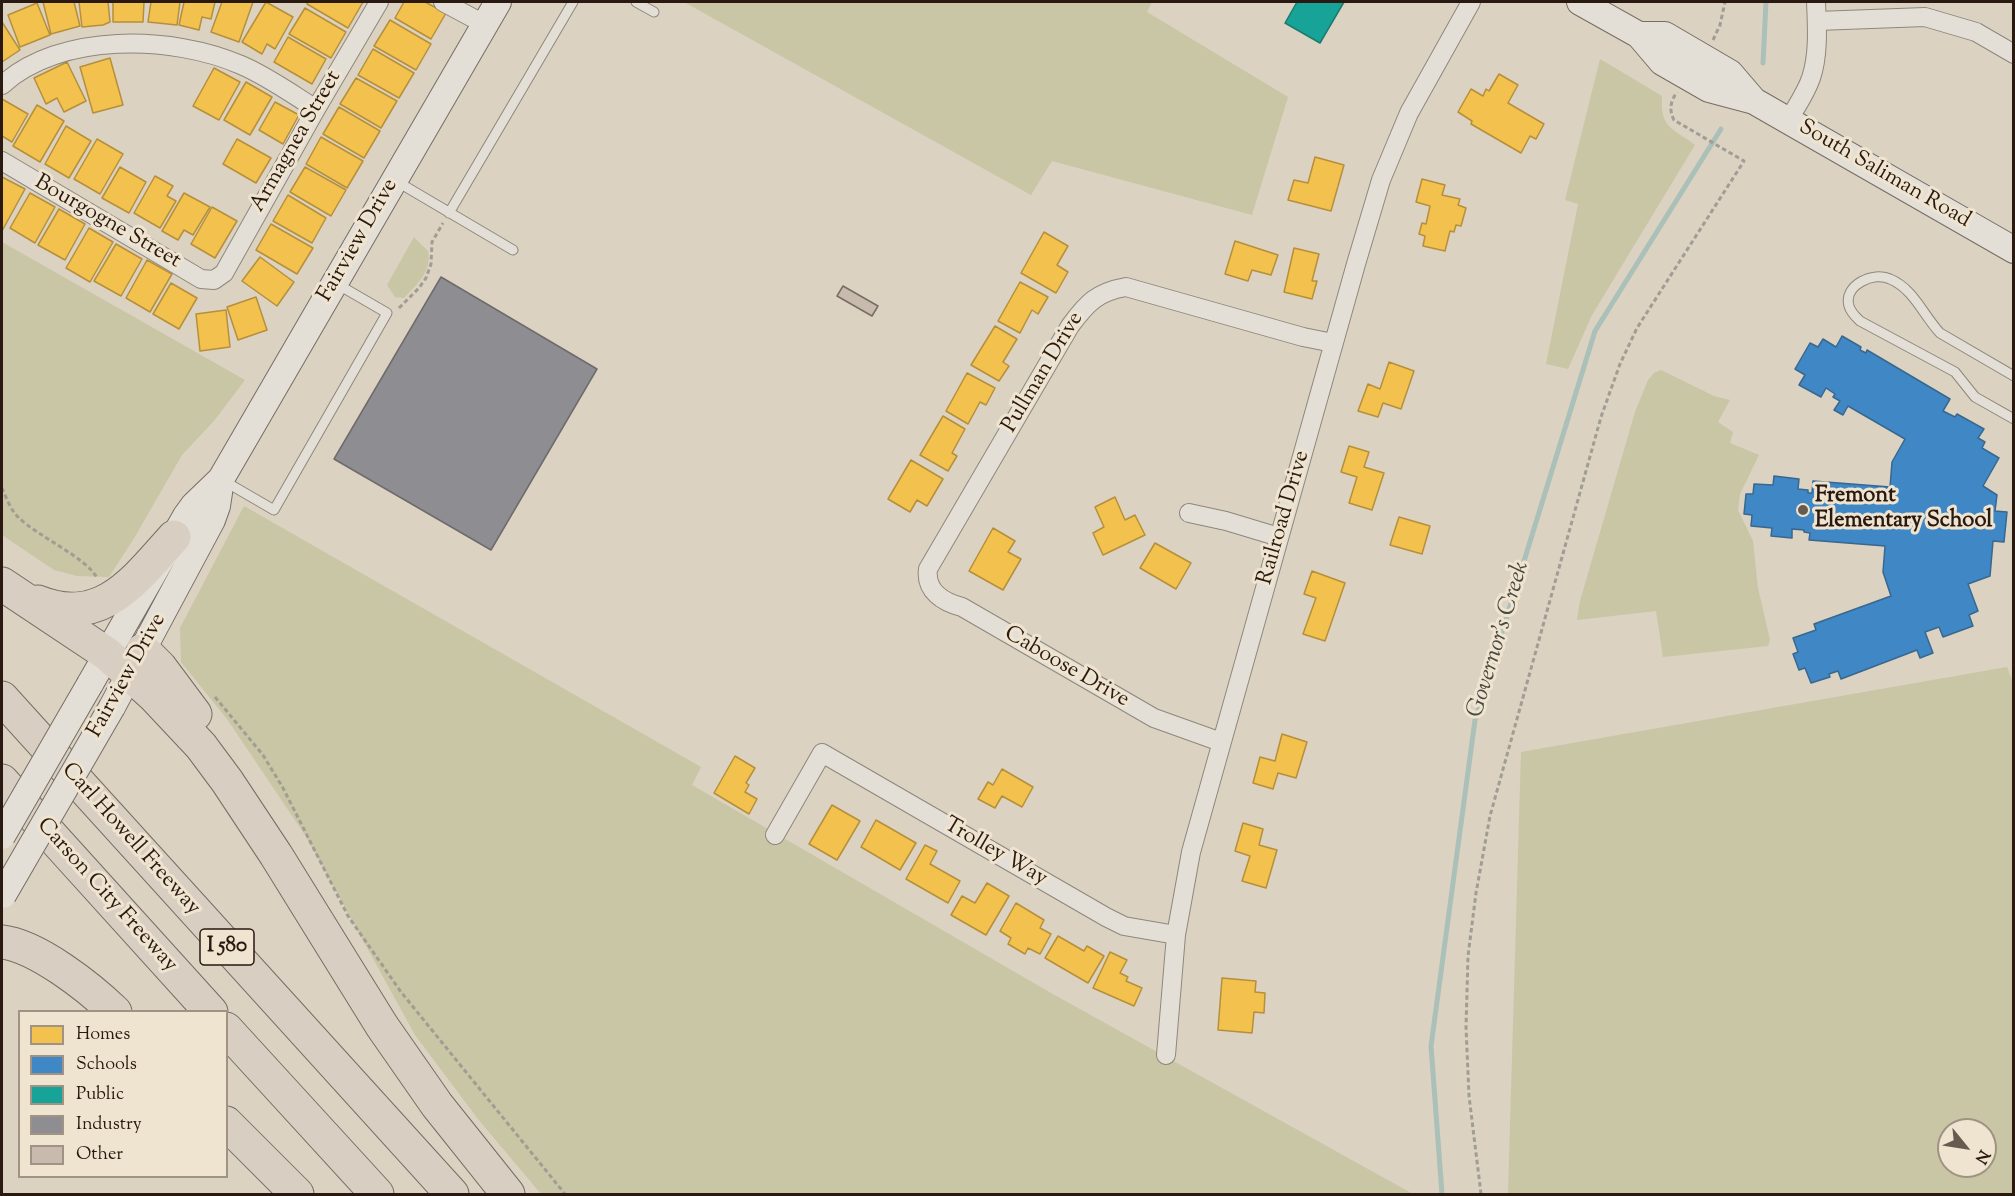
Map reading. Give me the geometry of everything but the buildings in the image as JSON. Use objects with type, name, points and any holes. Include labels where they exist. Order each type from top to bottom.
[{"type":"highway","points":[[3,585],[38,602],[62,609],[88,608],[102,604],[129,585],[174,537]]},
{"type":"highway","points":[[3,585],[127,659],[201,746],[276,855],[382,1026],[437,1106],[508,1194]]},
{"type":"highway","name":"Carl Howell Freeway","points":[[2,698],[452,1194]]},
{"type":"highway","name":"Carson City Freeway","points":[[2,781],[210,1010]]},
{"type":"highway","points":[[2,790],[64,850]]},
{"type":"highway","points":[[2,942],[27,949],[50,962],[114,1010]]},
{"type":"highway","points":[[228,1031],[377,1194]]},
{"type":"highway","points":[[228,1125],[297,1194]]},
{"type":"main road","name":"Fairview Drive","points":[[2,896],[112,707],[127,659],[174,537],[191,510],[221,479],[498,2]]},
{"type":"main road","name":"South Saliman Road","points":[[1580,2],[1639,35],[1662,62],[1709,89],[1754,101],[2013,250]]},
{"type":"main road","name":"Fairview Drive","points":[[2,836],[90,684],[127,659],[212,520],[217,506],[221,479]]},
{"type":"street","name":"Armagnea Street","points":[[214,280],[224,273],[379,2]]},
{"type":"street","points":[[443,2],[484,24]]},
{"type":"street","name":"Railroad Drive","points":[[1166,1055],[1176,935],[1191,852],[1333,343],[1381,180],[1408,113],[1471,2]]},
{"type":"street","points":[[1788,121],[1812,75],[1816,49],[1816,2]]},
{"type":"street","points":[[1817,21],[1925,17],[1976,32],[2013,54]]},
{"type":"street","points":[[2,84],[15,72],[24,68],[51,57],[87,47],[128,43],[162,44],[187,48],[239,64],[316,109]]},
{"type":"street","name":"Bourgogne Street","points":[[2,161],[201,279],[214,280]]},
{"type":"street","name":"Pullman Drive","points":[[928,574],[928,569],[1070,326],[1086,304],[1108,290],[1126,287],[1303,337],[1333,343]]},
{"type":"street","points":[[1189,513],[1279,537]]},
{"type":"street","name":"Caboose Drive","points":[[928,574],[930,585],[939,598],[962,607],[1154,718],[1221,742]]},
{"type":"street","name":"Trolley Way","points":[[775,835],[822,753],[1106,917],[1124,926],[1176,935]]},
{"type":"lane","points":[[447,217],[573,2]]},
{"type":"lane","points":[[636,2],[654,12]]},
{"type":"lane","points":[[394,180],[447,217],[513,250]]},
{"type":"lane","points":[[2013,376],[1940,333],[1930,323],[1912,294],[1889,278],[1880,275],[1866,277],[1851,292],[1848,304],[1860,321],[1955,372],[1975,397],[2013,419]]},
{"type":"lane","points":[[221,479],[274,510],[387,313],[335,283]]},
{"type":"path","points":[[1711,46],[1720,25],[1725,2]]},
{"type":"path","points":[[1481,1194],[1469,1096],[1466,1027],[1468,956],[1476,893],[1490,816],[1601,417],[1620,364],[1638,328],[1744,161],[1674,120],[1670,112],[1672,99],[1679,88]]},
{"type":"path","points":[[399,308],[426,278],[431,264],[432,242],[447,217]]},
{"type":"path","points":[[2,488],[17,516],[84,564],[98,579]]},
{"type":"path","points":[[211,692],[263,755],[283,788],[348,916],[401,992],[565,1194]]},
{"type":"shaded area","points":[[684,2],[1152,2],[1147,12],[1288,97],[1252,215],[1052,161],[1031,195]]},
{"type":"shaded area","points":[[1600,59],[1662,96],[1665,121],[1673,130],[1695,145],[1592,315],[1568,369],[1546,364],[1578,204],[1565,200]]},
{"type":"shaded area","points":[[414,237],[428,251],[428,265],[414,288],[404,298],[395,297],[387,285]]},
{"type":"shaded area","points":[[2,242],[245,380],[214,421],[182,455],[109,577],[77,576],[54,570],[2,535]]},
{"type":"shaded area","points":[[1661,370],[1714,396],[1730,400],[1718,422],[1733,432],[1730,443],[1759,455],[1740,494],[1738,510],[1753,541],[1758,588],[1770,640],[1768,646],[1663,657],[1656,611],[1577,620],[1580,601],[1635,412],[1648,380],[1654,373]]},
{"type":"shaded area","points":[[244,506],[701,767],[692,785],[1051,993],[1413,1194],[541,1194],[478,1119],[415,1035],[305,835],[227,719],[181,662],[180,628]]},
{"type":"shaded area","points":[[2007,667],[2014,685],[2013,1194],[1508,1194],[1521,752]]},
{"type":"waterway","name":"Governor's Creek","points":[[1763,63],[1766,2]]},
{"type":"waterway","name":"Governor's Creek","points":[[1442,1194],[1431,1046],[1475,720],[1595,331],[1721,129]]},
{"type":"place","name":"Fremont Elementary School","points":[[1803,510]]}]
